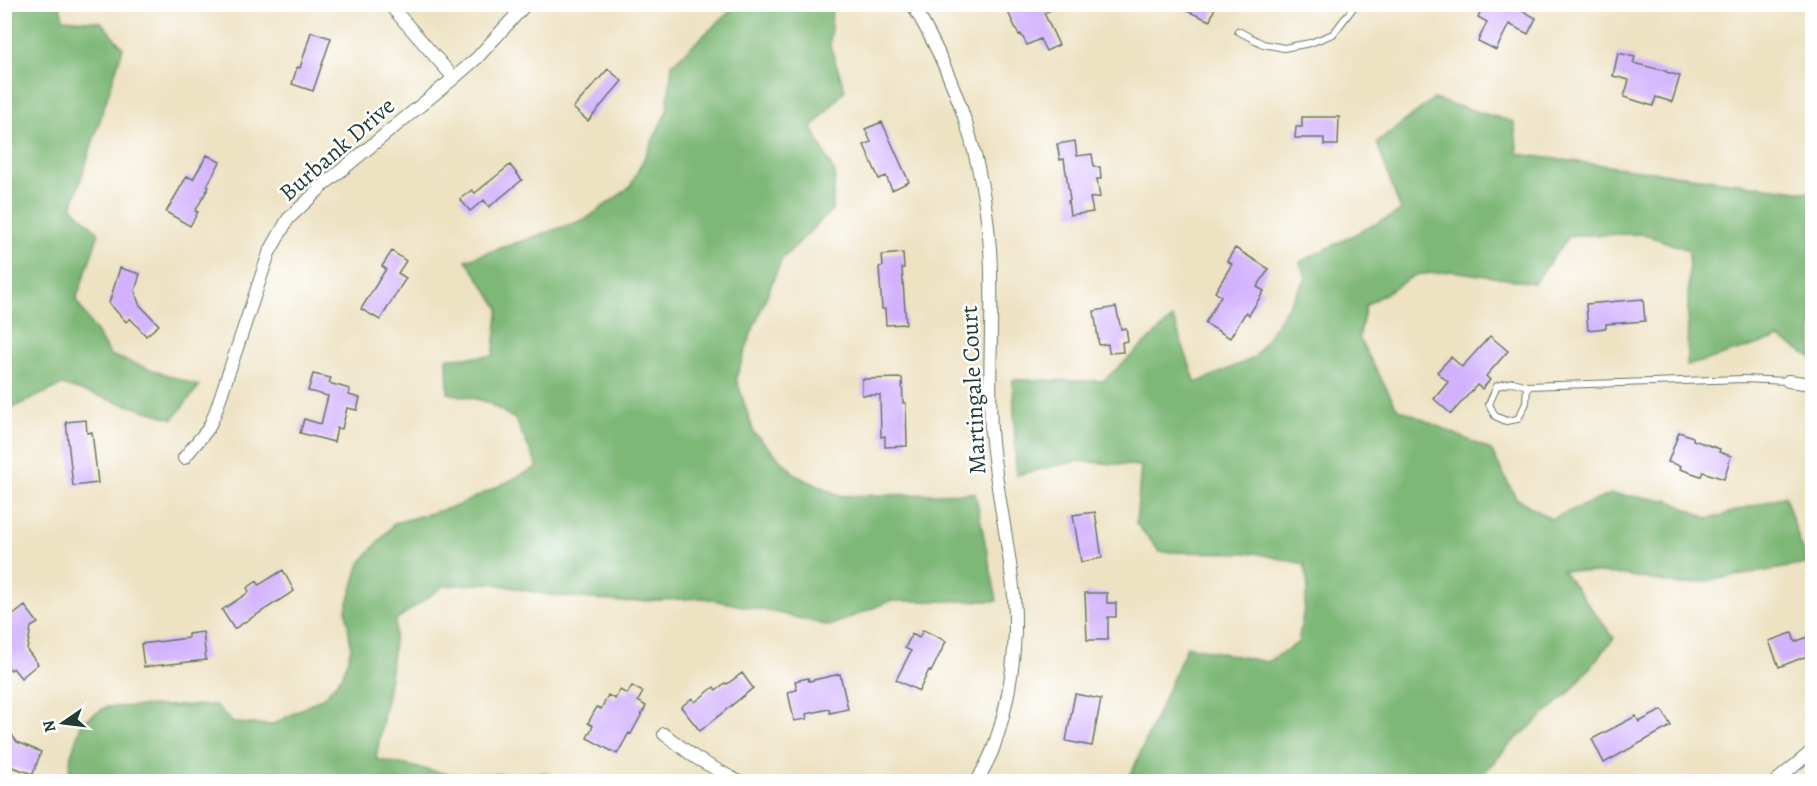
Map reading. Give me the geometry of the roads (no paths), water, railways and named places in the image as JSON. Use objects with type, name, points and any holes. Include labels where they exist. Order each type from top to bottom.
[{"type":"street","points":[[389,4],[454,78]]},
{"type":"street","name":"Burbank Drive","points":[[184,458],[208,429],[214,416],[269,253],[288,219],[327,182],[477,58],[526,4]]},
{"type":"street","name":"Martingale Court","points":[[912,4],[930,34],[951,80],[974,148],[984,197],[990,249],[991,431],[1014,598],[1014,640],[1008,693],[993,749],[977,782]]},
{"type":"street","points":[[1788,381],[1812,384]]},
{"type":"street","points":[[664,734],[696,758],[739,782]]},
{"type":"street","points":[[1775,782],[1812,751]]},
{"type":"lane","points":[[1238,31],[1263,44],[1284,48],[1310,43],[1333,34],[1356,4]]},
{"type":"lane","points":[[1527,386],[1526,403],[1518,419],[1506,421],[1495,416],[1489,404],[1497,386],[1513,382],[1527,386],[1744,379],[1788,381]]}]
